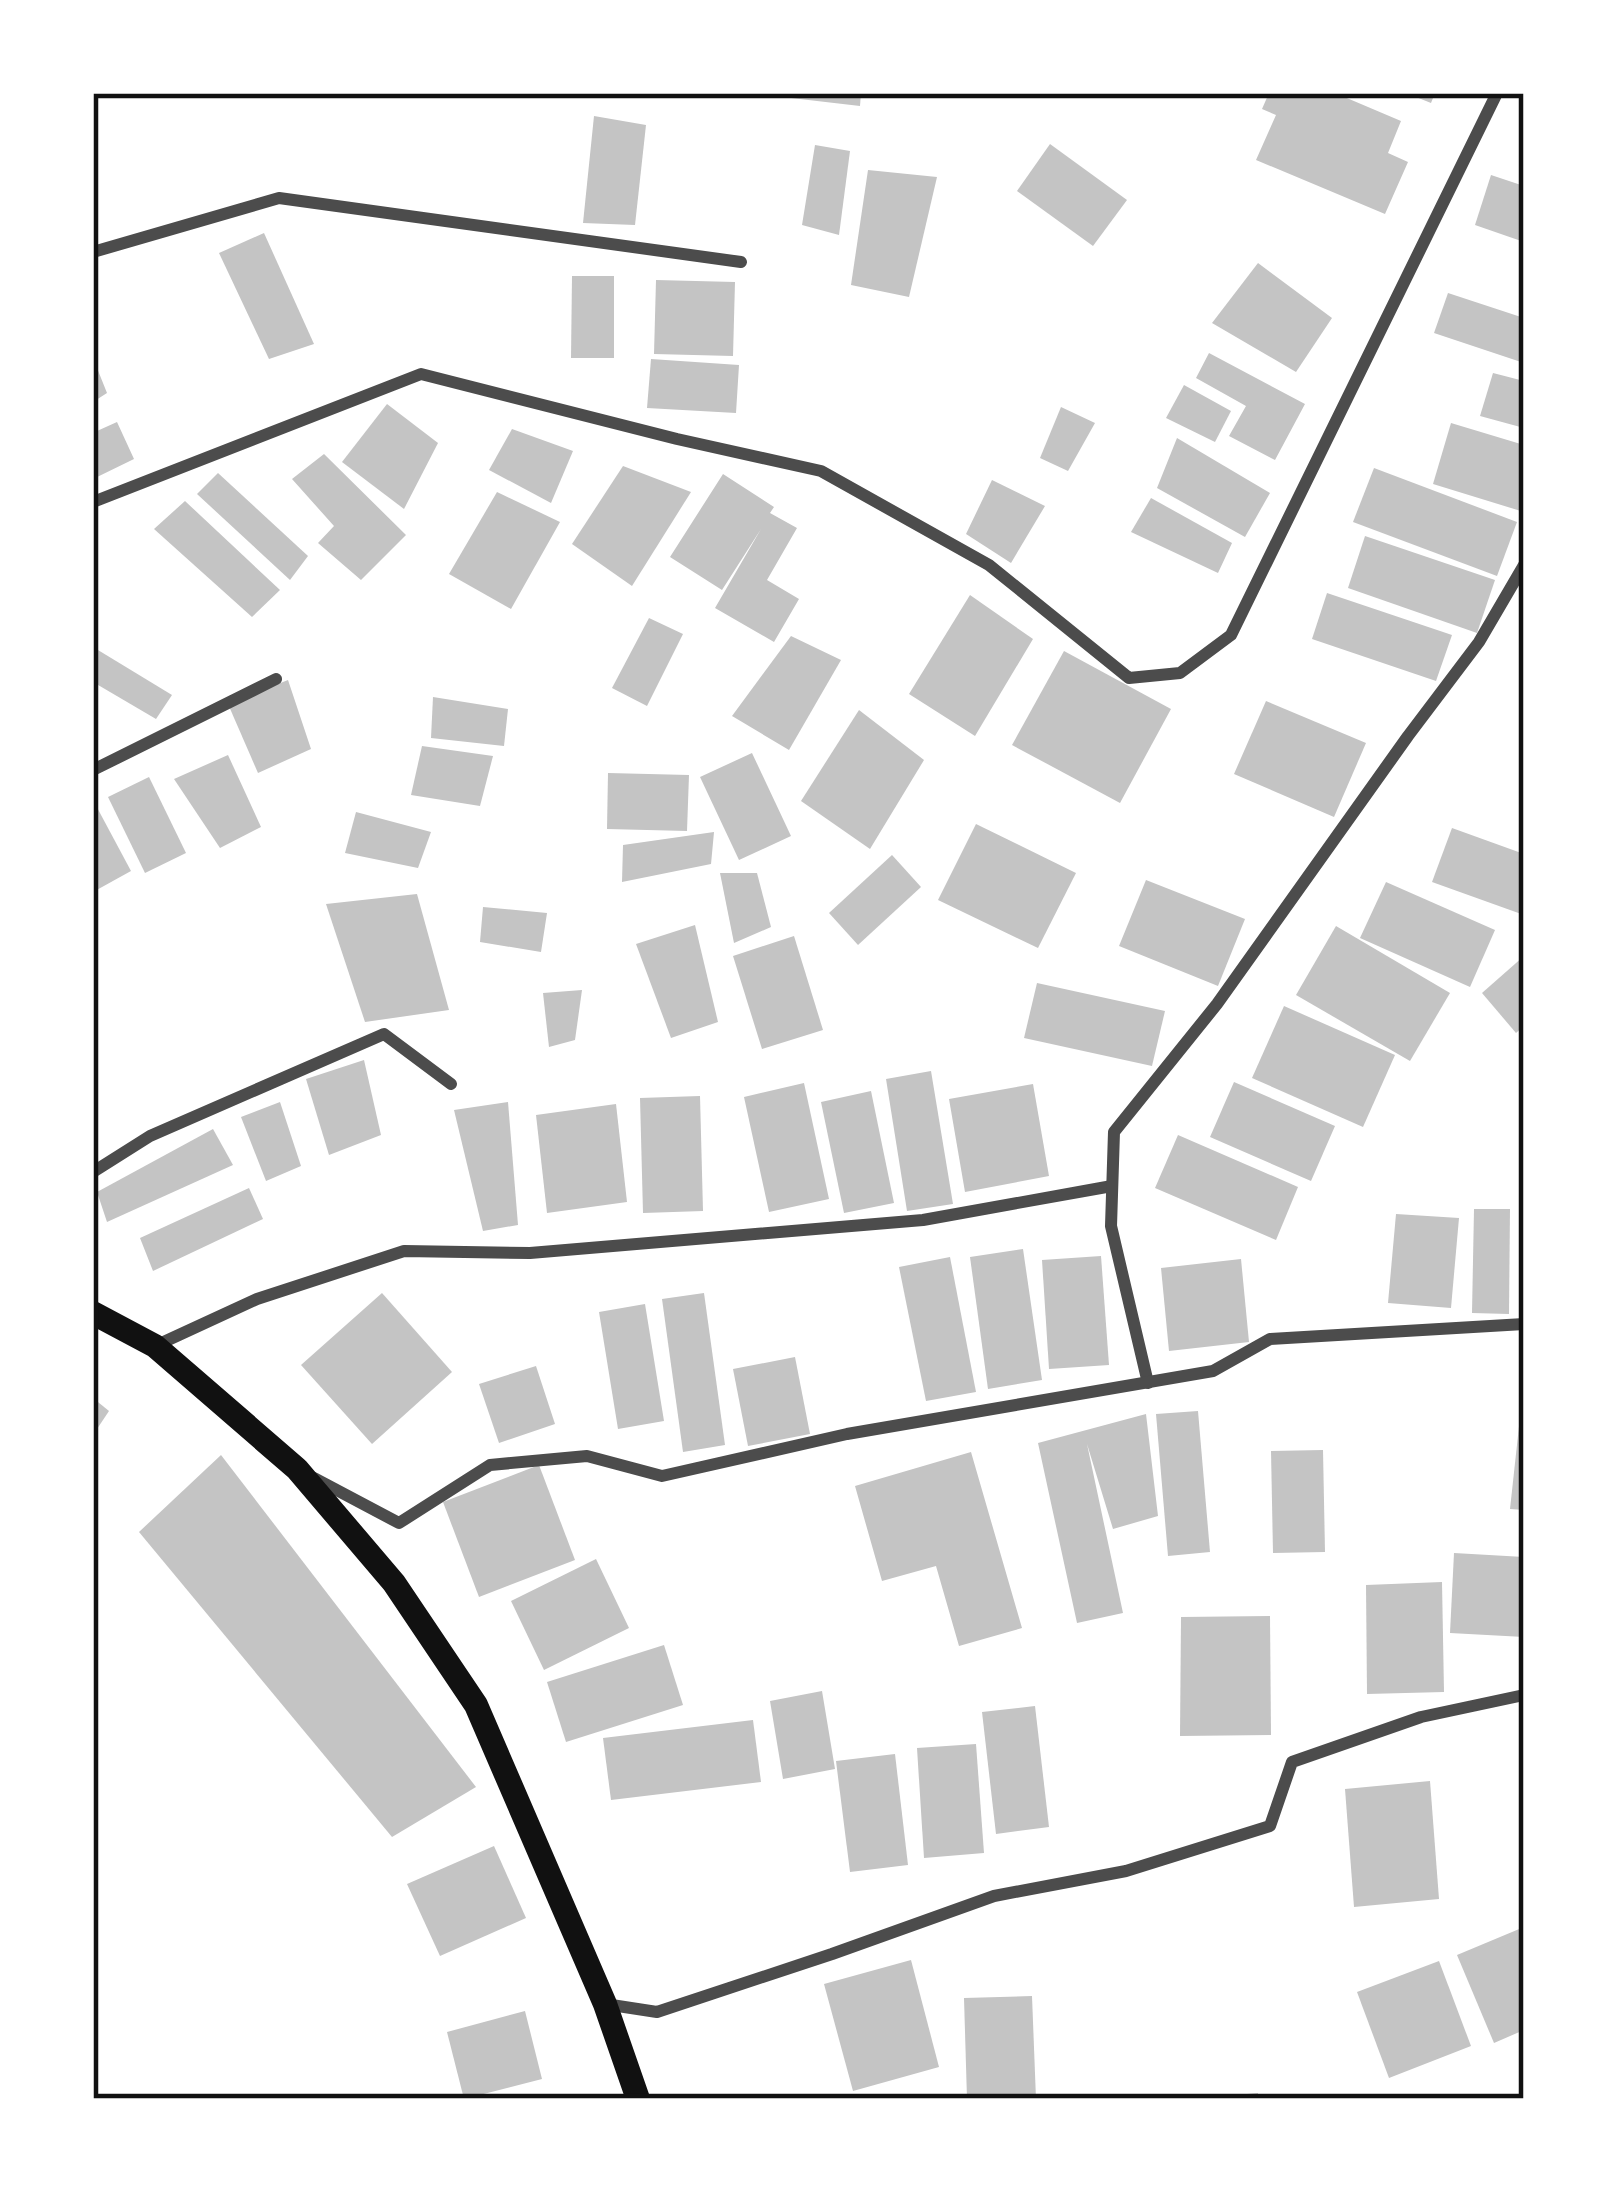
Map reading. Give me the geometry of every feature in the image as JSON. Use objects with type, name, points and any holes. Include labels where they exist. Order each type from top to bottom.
[{"type":"main road","points":[[93,1313],[155,1346],[297,1469],[394,1582],[476,1706],[605,2004],[638,2099]]},
{"type":"street","points":[[93,502],[421,374],[821,471],[989,565],[1129,678],[1180,673],[1231,635],[1497,93]]},
{"type":"street","points":[[93,252],[279,198],[741,262]]},
{"type":"street","points":[[1148,1383],[1111,1226],[1114,1132],[1216,1004],[1479,642],[1524,565]]},
{"type":"street","points":[[93,770],[277,679]]},
{"type":"street","points":[[93,1172],[150,1136],[384,1034],[451,1084]]},
{"type":"street","points":[[155,1346],[257,1299],[404,1251],[530,1252],[923,1220],[1112,1186]]},
{"type":"street","points":[[297,1469],[399,1522],[490,1465],[587,1456],[662,1476],[848,1433],[1214,1372],[1270,1339],[1524,1324]]},
{"type":"street","points":[[605,2004],[657,2012],[994,1896],[1126,1871],[1270,1826],[1292,1762],[1421,1717],[1524,1695]]},
{"type":"building","points":[[774,93],[861,93],[860,106]]},
{"type":"building","points":[[1269,93],[1335,93],[1401,121],[1388,153],[1408,162],[1385,214],[1256,160],[1276,115],[1262,109]]},
{"type":"building","points":[[1406,93],[1435,93],[1431,103]]},
{"type":"building","points":[[594,116],[646,125],[635,225],[583,223]]},
{"type":"building","points":[[1050,144],[1127,200],[1093,246],[1017,191]]},
{"type":"building","points":[[815,145],[850,151],[839,235],[802,225]]},
{"type":"building","points":[[868,170],[937,177],[909,297],[851,285]]},
{"type":"building","points":[[1491,175],[1524,186],[1524,242],[1475,225]]},
{"type":"building","points":[[264,233],[314,344],[269,359],[219,253]]},
{"type":"building","points":[[1258,263],[1332,318],[1296,372],[1212,323]]},
{"type":"building","points":[[572,276],[614,276],[614,358],[571,358]]},
{"type":"building","points":[[656,280],[735,282],[733,356],[654,354]]},
{"type":"building","points":[[1448,293],[1524,318],[1524,363],[1434,333]]},
{"type":"building","points":[[1209,353],[1305,404],[1275,460],[1229,436],[1246,406],[1196,378]]},
{"type":"building","points":[[93,358],[107,393],[93,402]]},
{"type":"building","points":[[651,359],[739,365],[736,413],[647,408]]},
{"type":"building","points":[[1493,373],[1524,381],[1524,428],[1480,416]]},
{"type":"building","points":[[1184,385],[1231,411],[1215,442],[1166,418]]},
{"type":"building","points":[[387,404],[438,443],[404,509],[342,462]]},
{"type":"building","points":[[1061,407],[1095,423],[1068,471],[1040,458]]},
{"type":"building","points":[[93,422],[97,431],[117,422],[134,459],[93,479]]},
{"type":"building","points":[[1451,423],[1524,445],[1524,512],[1433,484]]},
{"type":"building","points":[[512,429],[573,451],[551,503],[489,470]]},
{"type":"building","points":[[1177,438],[1270,493],[1245,537],[1157,488]]},
{"type":"building","points":[[324,454],[406,535],[361,580],[318,543],[334,526],[292,479]]},
{"type":"building","points":[[623,466],[691,492],[632,586],[572,544]]},
{"type":"building","points":[[1374,468],[1517,522],[1497,576],[1353,522]]},
{"type":"building","points":[[218,473],[308,556],[290,580],[197,494]]},
{"type":"building","points":[[723,474],[774,507],[770,513],[797,528],[767,580],[799,599],[774,642],[715,608],[761,529],[722,590],[670,557]]},
{"type":"building","points":[[992,480],[1045,506],[1011,563],[966,534]]},
{"type":"building","points":[[497,492],[560,522],[511,609],[449,574]]},
{"type":"building","points":[[1151,498],[1232,543],[1218,573],[1131,532]]},
{"type":"building","points":[[185,501],[280,590],[252,617],[154,529]]},
{"type":"building","points":[[1365,536],[1495,580],[1477,633],[1348,588]]},
{"type":"building","points":[[1327,593],[1452,635],[1436,681],[1312,639]]},
{"type":"building","points":[[970,595],[1033,639],[975,736],[909,694]]},
{"type":"building","points":[[649,618],[683,634],[647,706],[612,688]]},
{"type":"building","points":[[791,636],[841,660],[789,750],[732,716]]},
{"type":"building","points":[[93,647],[172,695],[156,719],[93,682]]},
{"type":"building","points":[[1064,651],[1171,709],[1120,803],[1012,745]]},
{"type":"building","points":[[288,680],[311,749],[258,773],[228,704]]},
{"type":"building","points":[[433,697],[508,709],[504,746],[431,738]]},
{"type":"building","points":[[1266,701],[1366,743],[1334,817],[1234,774]]},
{"type":"building","points":[[859,710],[924,760],[870,849],[801,801]]},
{"type":"building","points":[[422,746],[493,756],[480,806],[411,795]]},
{"type":"building","points":[[752,753],[791,836],[739,860],[700,777]]},
{"type":"building","points":[[228,755],[261,827],[220,848],[174,779]]},
{"type":"building","points":[[608,773],[689,775],[687,831],[607,829]]},
{"type":"building","points":[[149,777],[186,853],[145,873],[108,797]]},
{"type":"building","points":[[93,800],[131,871],[93,892]]},
{"type":"building","points":[[356,812],[431,832],[418,868],[345,853]]},
{"type":"building","points":[[976,824],[1076,873],[1038,948],[938,900]]},
{"type":"building","points":[[1452,828],[1524,854],[1524,915],[1432,882]]},
{"type":"building","points":[[714,832],[711,864],[622,882],[623,845]]},
{"type":"building","points":[[892,855],[921,887],[858,945],[829,913]]},
{"type":"building","points":[[720,873],[757,873],[771,927],[734,943]]},
{"type":"building","points":[[1146,880],[1245,919],[1218,986],[1119,946]]},
{"type":"building","points":[[1386,882],[1495,930],[1470,987],[1360,938]]},
{"type":"building","points":[[417,894],[449,1010],[365,1022],[326,904]]},
{"type":"building","points":[[483,907],[547,913],[541,952],[480,942]]},
{"type":"building","points":[[695,925],[718,1022],[671,1038],[636,944]]},
{"type":"building","points":[[1336,926],[1450,993],[1410,1061],[1296,995]]},
{"type":"building","points":[[794,936],[823,1030],[762,1049],[733,956]]},
{"type":"building","points":[[1524,956],[1524,1026],[1516,1033],[1482,993]]},
{"type":"building","points":[[1037,983],[1165,1011],[1152,1066],[1024,1038]]},
{"type":"building","points":[[582,990],[575,1040],[549,1047],[543,993]]},
{"type":"building","points":[[1284,1006],[1395,1055],[1363,1127],[1252,1078]]},
{"type":"building","points":[[364,1060],[381,1135],[329,1155],[306,1079]]},
{"type":"building","points":[[931,1071],[953,1204],[907,1211],[886,1079]]},
{"type":"building","points":[[1234,1082],[1335,1126],[1311,1181],[1210,1137]]},
{"type":"building","points":[[804,1083],[829,1199],[769,1212],[744,1097]]},
{"type":"building","points":[[1033,1084],[1049,1176],[965,1192],[949,1099]]},
{"type":"building","points":[[871,1091],[894,1203],[844,1213],[821,1102]]},
{"type":"building","points":[[700,1096],[703,1211],[643,1213],[640,1098]]},
{"type":"building","points":[[280,1102],[301,1166],[266,1181],[241,1117]]},
{"type":"building","points":[[508,1102],[518,1225],[483,1231],[454,1110]]},
{"type":"building","points":[[616,1104],[627,1202],[547,1213],[536,1115]]},
{"type":"building","points":[[213,1129],[233,1165],[107,1222],[97,1192]]},
{"type":"building","points":[[1178,1135],[1298,1187],[1276,1240],[1155,1188]]},
{"type":"building","points":[[249,1188],[263,1219],[153,1271],[140,1238]]},
{"type":"building","points":[[1474,1209],[1510,1209],[1509,1314],[1472,1313]]},
{"type":"building","points":[[1396,1214],[1459,1218],[1451,1308],[1388,1303]]},
{"type":"building","points":[[1023,1249],[1042,1380],[988,1389],[970,1257]]},
{"type":"building","points":[[1101,1256],[1109,1365],[1049,1369],[1042,1260]]},
{"type":"building","points":[[950,1257],[976,1392],[926,1401],[899,1267]]},
{"type":"building","points":[[1241,1259],[1249,1342],[1169,1351],[1161,1268]]},
{"type":"building","points":[[382,1293],[452,1372],[372,1444],[301,1365]]},
{"type":"building","points":[[704,1293],[725,1445],[683,1452],[662,1299]]},
{"type":"building","points":[[645,1304],[664,1421],[618,1429],[599,1312]]},
{"type":"building","points":[[795,1357],[810,1434],[748,1446],[733,1369]]},
{"type":"building","points":[[536,1366],[555,1424],[499,1443],[479,1384]]},
{"type":"building","points":[[93,1398],[109,1411],[93,1435]]},
{"type":"building","points":[[1524,1408],[1524,1510],[1510,1509]]},
{"type":"building","points":[[1198,1411],[1210,1552],[1168,1556],[1156,1414]]},
{"type":"building","points":[[1146,1414],[1158,1516],[1113,1529],[1087,1444],[1123,1613],[1077,1623],[1038,1443]]},
{"type":"building","points":[[1323,1450],[1325,1552],[1273,1553],[1271,1451]]},
{"type":"building","points":[[971,1452],[1022,1628],[959,1646],[936,1566],[882,1581],[855,1486]]},
{"type":"building","points":[[221,1455],[476,1787],[392,1837],[139,1532]]},
{"type":"building","points":[[539,1465],[575,1560],[479,1597],[443,1502]]},
{"type":"building","points":[[1454,1553],[1524,1557],[1524,1637],[1450,1633]]},
{"type":"building","points":[[596,1559],[629,1628],[544,1670],[511,1601]]},
{"type":"building","points":[[1442,1582],[1444,1692],[1367,1694],[1366,1585]]},
{"type":"building","points":[[1270,1616],[1271,1735],[1180,1736],[1181,1617]]},
{"type":"building","points":[[664,1645],[683,1705],[566,1742],[547,1682]]},
{"type":"building","points":[[822,1691],[835,1769],[783,1779],[770,1701]]},
{"type":"building","points":[[1035,1706],[1049,1827],[996,1834],[982,1712]]},
{"type":"building","points":[[753,1720],[761,1782],[611,1800],[603,1738]]},
{"type":"building","points":[[976,1744],[984,1853],[924,1858],[917,1748]]},
{"type":"building","points":[[895,1754],[908,1865],[850,1872],[836,1761]]},
{"type":"building","points":[[1430,1781],[1439,1899],[1354,1907],[1345,1789]]},
{"type":"building","points":[[494,1846],[526,1918],[440,1956],[407,1884]]},
{"type":"building","points":[[1524,1927],[1524,2030],[1494,2043],[1457,1955]]},
{"type":"building","points":[[911,1960],[939,2067],[853,2091],[824,1984]]},
{"type":"building","points":[[1439,1961],[1471,2046],[1389,2078],[1357,1992]]},
{"type":"building","points":[[1032,1996],[1036,2099],[967,2099],[964,1998]]},
{"type":"building","points":[[525,2011],[542,2079],[464,2099],[447,2032]]},
{"type":"building","points":[[1258,2093],[1258,2099],[1225,2099],[1225,2096]]}]
